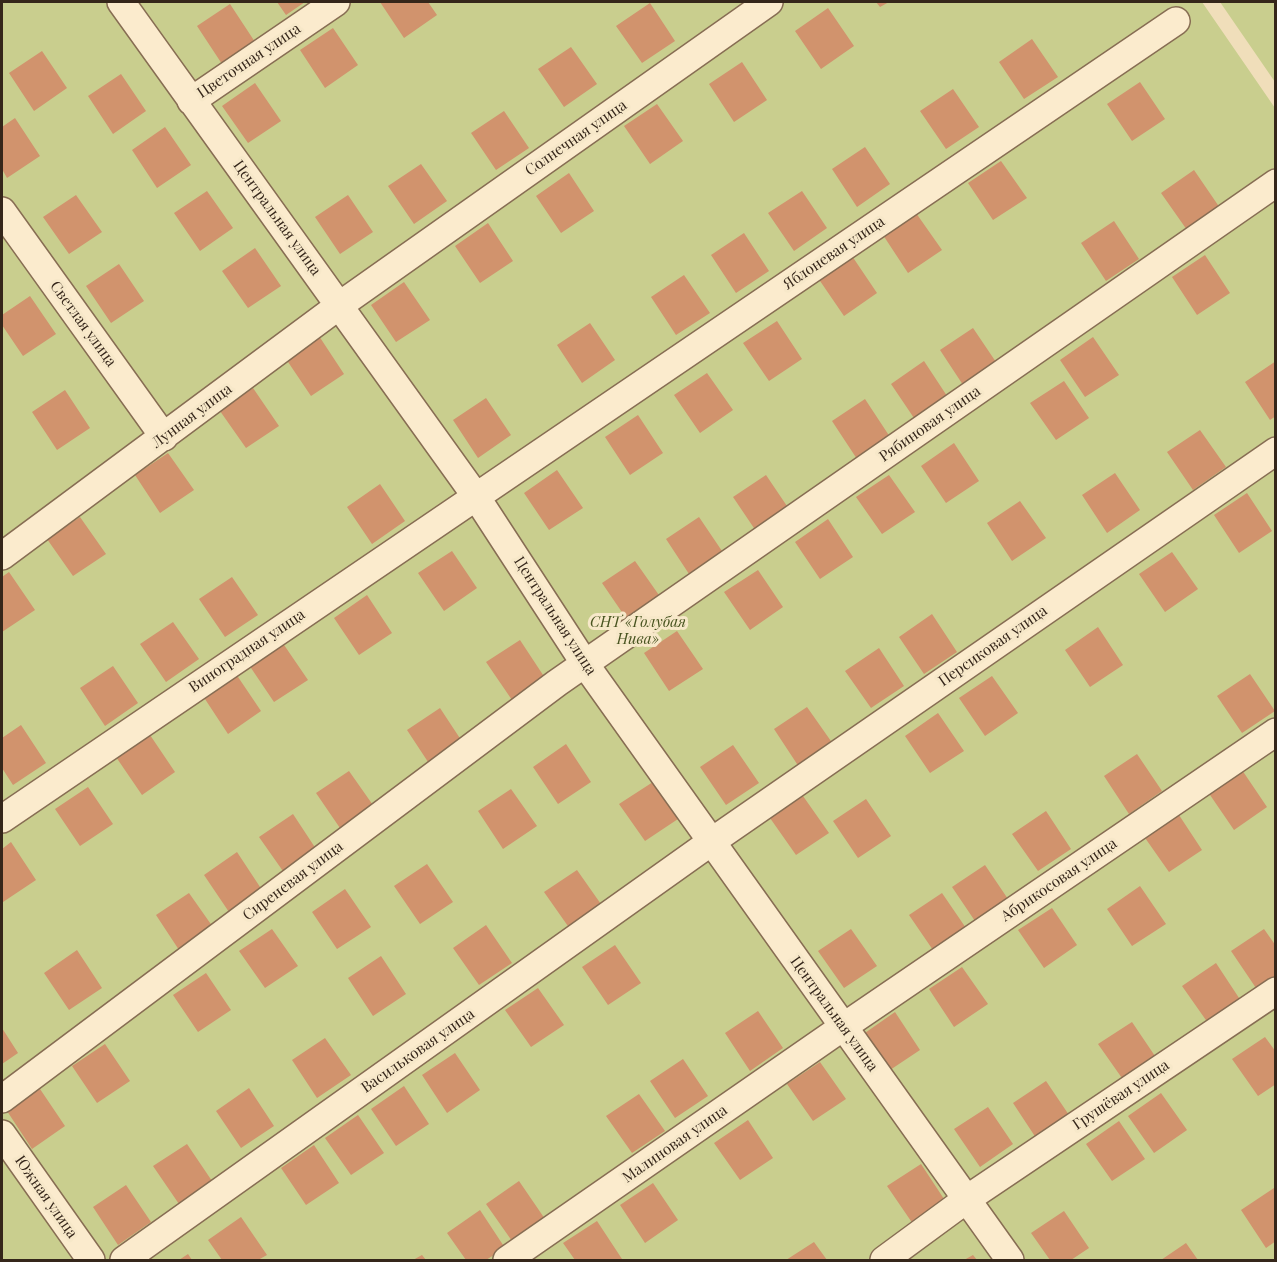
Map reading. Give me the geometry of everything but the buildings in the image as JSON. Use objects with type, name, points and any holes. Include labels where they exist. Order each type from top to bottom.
[{"type":"street","name":"Центральная улица","points":[[121,2],[340,306],[484,489],[585,664],[1010,1260]]},
{"type":"street","name":"Цветочная улица","points":[[191,101],[336,2]]},
{"type":"street","name":"Солнечная улица","points":[[383,275],[769,2]]},
{"type":"street","name":"Яблоневая улица","points":[[484,489],[1176,21]]},
{"type":"street","name":"Рябиновая улица","points":[[585,664],[1275,183]]},
{"type":"street","name":"Светлая улица","points":[[2,212],[164,437]]},
{"type":"street","name":"Лунная улица","points":[[2,556],[383,275]]},
{"type":"street","name":"Персиковая улица","points":[[711,842],[1275,451]]},
{"type":"street","name":"Виноградная улица","points":[[2,819],[484,489]]},
{"type":"street","name":"Сиреневая улица","points":[[2,1099],[585,664]]},
{"type":"street","name":"Абрикосовая улица","points":[[843,1028],[1275,732]]},
{"type":"street","name":"Васильковая улица","points":[[124,1260],[711,842]]},
{"type":"street","name":"Грушёвая улица","points":[[884,1260],[967,1199],[1275,991]]},
{"type":"street","name":"Малиновая улица","points":[[507,1260],[843,1028]]},
{"type":"street","name":"Южная улица","points":[[2,1134],[91,1260]]},
{"type":"green space","name":"СНТ «Голубая Нива»","points":[[2,2],[1202,2],[1275,108],[1275,1260],[2,1260]]},
{"type":"green space","points":[[1220,2],[1275,2],[1275,82]]}]
